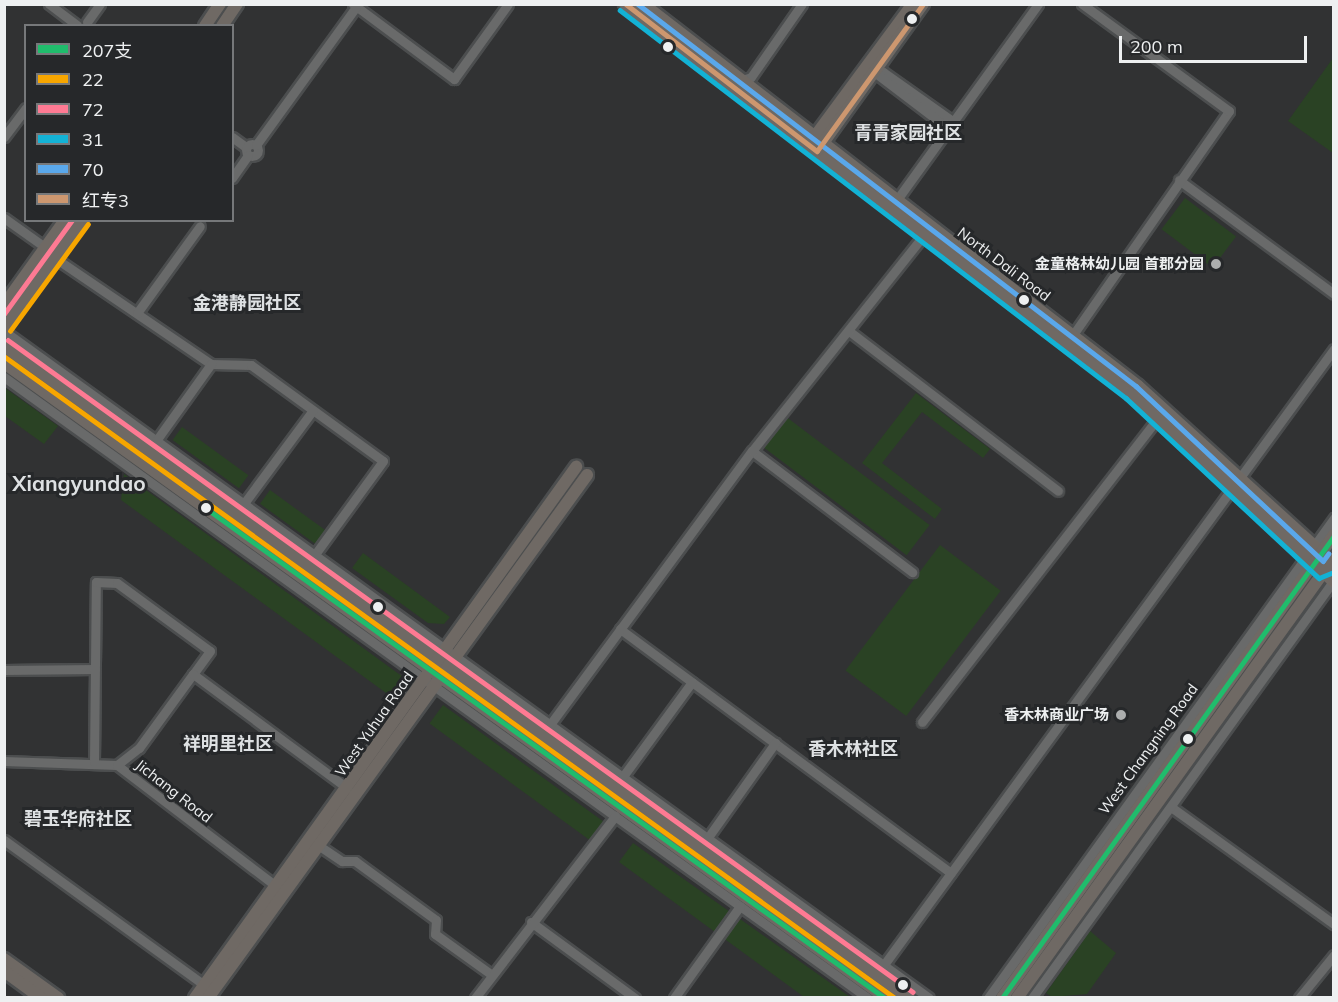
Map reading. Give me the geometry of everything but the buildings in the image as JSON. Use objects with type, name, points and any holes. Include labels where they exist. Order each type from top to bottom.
[{"type":"main road","points":[[206,24],[220,4]]},
{"type":"main road","points":[[223,24],[237,4]]},
{"type":"main road","name":"North Dali Road","points":[[625,4],[896,201],[1069,339],[1236,482]]},
{"type":"main road","name":"North Dali Road","points":[[643,4],[742,80],[924,235],[1138,386],[1236,482],[1314,554],[1330,564],[1333,581]]},
{"type":"main road","points":[[816,144],[913,4]]},
{"type":"main road","points":[[816,144],[874,72],[923,4]]},
{"type":"main road","points":[[4,305],[64,222]]},
{"type":"main road","points":[[4,329],[81,222]]},
{"type":"main road","points":[[4,346],[153,445],[312,559],[880,970],[909,998]]},
{"type":"main road","points":[[4,363],[227,531],[689,863],[886,998]]},
{"type":"main road","name":"West Yuhua Road","points":[[195,998],[206,991],[433,678],[576,467]]},
{"type":"main road","name":"West Yuhua Road","points":[[448,657],[587,475]]},
{"type":"main road","points":[[227,531],[241,509]]},
{"type":"main road","name":"West Changning Road","points":[[1002,998],[1314,554],[1334,535]]},
{"type":"main road","points":[[1017,998],[1330,564]]},
{"type":"main road","name":"West Yuhua Road","points":[[206,991],[276,886],[314,842],[347,788],[433,678]]},
{"type":"main road","points":[[689,863],[704,843]]},
{"type":"main road","points":[[4,959],[58,998]]},
{"type":"main road","points":[[4,971],[41,998]]},
{"type":"street","points":[[49,4],[82,24]]},
{"type":"street","points":[[54,4],[82,24]]},
{"type":"street","points":[[82,24],[100,4]]},
{"type":"street","points":[[234,175],[250,149],[356,5],[454,79],[508,4]]},
{"type":"street","points":[[742,80],[796,4]]},
{"type":"street","points":[[742,80],[751,77],[802,4]]},
{"type":"street","points":[[896,201],[1038,4]]},
{"type":"street","points":[[1069,339],[1229,111],[1082,4]]},
{"type":"street","points":[[874,72],[883,72],[951,125]]},
{"type":"street","points":[[4,130],[24,105]]},
{"type":"street","points":[[4,137],[24,111]]},
{"type":"street","points":[[234,138],[250,149]]},
{"type":"street","points":[[1179,180],[1334,294]]},
{"type":"street","points":[[4,220],[45,249]]},
{"type":"street","points":[[137,313],[202,222]]},
{"type":"street","points":[[547,729],[752,451],[924,235]]},
{"type":"street","points":[[55,258],[211,364],[243,362],[383,462],[312,559]]},
{"type":"street","points":[[4,329],[153,445],[211,364]]},
{"type":"street","points":[[849,331],[1058,491]]},
{"type":"street","points":[[929,998],[880,970],[1334,349]]},
{"type":"street","points":[[4,377],[227,531]]},
{"type":"street","points":[[241,509],[313,410]]},
{"type":"street","points":[[922,722],[1159,416]]},
{"type":"street","points":[[752,451],[912,572]]},
{"type":"street","name":"West Changning Road","points":[[988,998],[1314,554],[1334,518]]},
{"type":"street","points":[[1032,998],[1333,581]]},
{"type":"street","points":[[94,761],[96,582],[114,582],[210,651],[139,748],[117,765]]},
{"type":"street","points":[[620,629],[951,873]]},
{"type":"street","points":[[4,670],[95,669]]},
{"type":"street","points":[[193,674],[347,788]]},
{"type":"street","points":[[433,678],[615,816],[689,863],[740,906],[868,998]]},
{"type":"street","points":[[619,781],[692,682]]},
{"type":"street","points":[[704,843],[775,743]]},
{"type":"street","name":"Jichang Road","points":[[4,761],[94,761],[117,765],[276,886]]},
{"type":"street","points":[[1171,807],[1334,924]]},
{"type":"street","points":[[475,998],[531,922],[615,816]]},
{"type":"street","points":[[4,840],[206,991]]},
{"type":"street","points":[[314,842],[342,861],[355,861],[436,920],[435,934],[492,975]]},
{"type":"street","points":[[674,998],[740,906]]},
{"type":"street","points":[[531,922],[635,998]]},
{"type":"street","points":[[1299,998],[1334,955]]},
{"type":"green space","points":[[1333,58],[1333,153],[1288,121]]},
{"type":"green space","points":[[1185,198],[1236,237],[1213,268],[1162,229]]},
{"type":"green space","points":[[5,388],[58,426],[44,444],[5,416]]},
{"type":"green space","points":[[916,393],[990,449],[983,458],[922,412],[882,463],[942,509],[935,519],[862,463]]},
{"type":"green space","points":[[785,416],[930,525],[907,555],[762,446]]},
{"type":"green space","points":[[182,427],[248,475],[239,488],[173,440]]},
{"type":"green space","points":[[124,474],[403,677],[407,690],[397,701],[121,500]]},
{"type":"green space","points":[[270,490],[326,531],[316,544],[260,504]]},
{"type":"green space","points":[[940,545],[1001,591],[906,716],[846,670]]},
{"type":"green space","points":[[363,553],[450,617],[444,624],[428,623],[352,568]]},
{"type":"green space","points":[[443,705],[605,823],[591,841],[429,724]]},
{"type":"green space","points":[[633,843],[850,997],[804,997],[619,862]]},
{"type":"green space","points":[[1090,931],[1116,953],[1087,994],[1052,997],[1046,993]]},
{"type":"transit line","name":"红专3","points":[[626,4],[817,151],[923,4]]},
{"type":"transit line","name":"70","points":[[638,4],[1136,386],[1323,561],[1328,554]]},
{"type":"transit line","name":"31","points":[[620,10],[1126,398],[1319,578],[1334,572]]},
{"type":"transit line","name":"72","points":[[4,314],[71,222]]},
{"type":"transit line","name":"22","points":[[10,331],[88,224]]},
{"type":"transit line","name":"72","points":[[8,340],[913,992]]},
{"type":"transit line","name":"22","points":[[4,356],[895,998]]},
{"type":"transit line","name":"207支","points":[[206,508],[885,998]]},
{"type":"transit line","name":"207支","points":[[1002,998],[1334,536]]},
{"type":"place","name":"金童格林幼儿园 首郡分园","points":[[1216,264]]},
{"type":"place","name":"香木林商业广场","points":[[1121,715]]},
{"type":"district","name":"青青家园社区","points":[[908,133]]},
{"type":"district","name":"金港静园社区","points":[[247,303]]},
{"type":"district","name":"Xiangyundao","points":[[79,483]]},
{"type":"district","name":"祥明里社区","points":[[228,744]]},
{"type":"district","name":"香木林社区","points":[[853,749]]},
{"type":"district","name":"碧玉华府社区","points":[[78,819]]}]
